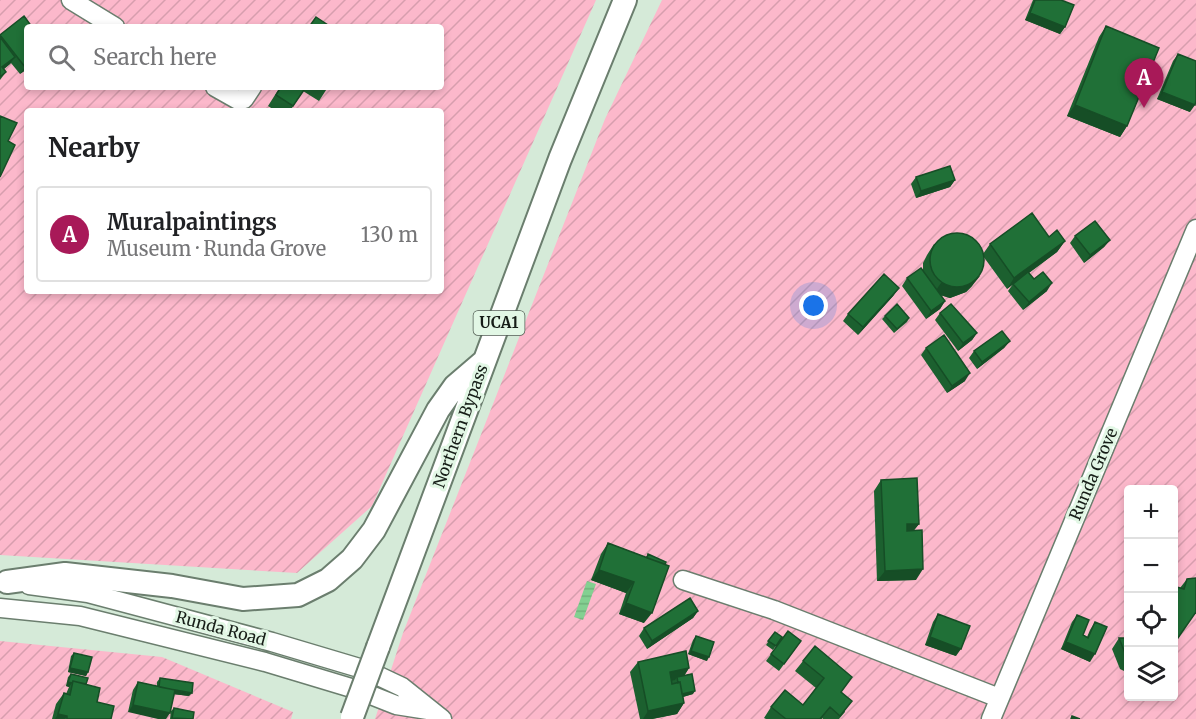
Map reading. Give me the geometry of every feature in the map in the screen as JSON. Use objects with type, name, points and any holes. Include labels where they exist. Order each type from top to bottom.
[{"type":"main road","name":"Northern Bypass","points":[[352,718],[560,159],[625,0]]},
{"type":"main road","points":[[3,582],[65,574],[172,586],[234,598],[298,595],[327,580],[352,559],[374,530],[438,410],[455,386],[485,360]]},
{"type":"street","points":[[70,0],[111,24]]},
{"type":"street","points":[[220,90],[238,100],[244,99],[250,90]]},
{"type":"street","name":"Runda Grove","points":[[991,719],[1196,229]]},
{"type":"street","points":[[683,580],[774,610],[999,698]]},
{"type":"street","name":"Runda Road","points":[[3,582],[88,593],[355,667],[402,687],[436,715]]},
{"type":"street","name":"Runda Road","points":[[0,608],[81,616],[266,662],[358,690],[396,705],[436,715]]},
{"type":"shaded area","points":[[0,0],[596,0],[372,506],[297,573],[0,555]]},
{"type":"shaded area","points":[[662,0],[1196,0],[1196,719],[375,719],[403,633],[605,119]]},
{"type":"shaded area","points":[[587,581],[596,584],[583,620],[574,617]]},
{"type":"shaded area","points":[[0,641],[162,657],[293,712],[291,719],[0,719]]},
{"type":"building","points":[[1035,0],[1061,0],[1074,5],[1065,27],[1030,13]]},
{"type":"building","points":[[24,16],[30,24],[24,24],[24,66],[0,35]]},
{"type":"building","points":[[316,17],[326,24],[311,24]]},
{"type":"building","points":[[1106,26],[1159,48],[1127,126],[1075,105]]},
{"type":"building","points":[[0,37],[15,57],[2,67],[6,72],[0,77]]},
{"type":"building","points":[[1178,54],[1196,61],[1195,105],[1162,92]]},
{"type":"building","points":[[279,90],[304,90],[293,106],[276,95]]},
{"type":"building","points":[[0,116],[17,123],[8,141],[15,145],[0,177]]},
{"type":"building","points":[[950,166],[955,180],[921,191],[916,177]]},
{"type":"building","points":[[1032,213],[1049,237],[1057,230],[1065,241],[1014,278],[990,244]]},
{"type":"building","points":[[1095,221],[1110,240],[1090,255],[1075,236]]},
{"type":"building","points":[[957,233],[967,235],[976,241],[982,250],[984,260],[982,270],[976,279],[967,285],[957,287],[947,285],[938,279],[932,270],[930,260],[932,250],[938,241],[947,235]]},
{"type":"building","points":[[921,268],[945,301],[931,311],[907,278]]},
{"type":"building","points":[[1028,272],[1034,279],[1043,272],[1052,283],[1029,302],[1013,284]]},
{"type":"building","points":[[884,274],[899,288],[863,327],[848,314]]},
{"type":"building","points":[[897,304],[909,318],[897,329],[885,316]]},
{"type":"building","points":[[951,304],[977,333],[963,343],[940,313]]},
{"type":"building","points":[[1002,331],[1010,341],[982,362],[974,351]]},
{"type":"building","points":[[944,335],[970,373],[952,386],[926,348]]},
{"type":"building","points":[[917,478],[919,524],[907,524],[907,531],[922,530],[923,569],[885,571],[881,480]]},
{"type":"building","points":[[608,543],[669,566],[652,613],[626,603],[634,582],[599,570]]},
{"type":"building","points":[[648,554],[666,562],[665,564],[647,558]]},
{"type":"building","points":[[1196,578],[1196,612],[1178,638],[1178,587],[1184,589],[1187,579]]},
{"type":"building","points":[[690,598],[698,611],[652,641],[644,628]]},
{"type":"building","points":[[938,614],[970,626],[961,649],[930,637]]},
{"type":"building","points":[[1077,615],[1089,620],[1083,635],[1088,638],[1095,622],[1107,627],[1095,654],[1066,642]]},
{"type":"building","points":[[788,631],[801,641],[784,664],[771,654]]},
{"type":"building","points":[[775,632],[782,637],[776,646],[768,641]]},
{"type":"building","points":[[696,636],[714,642],[709,657],[691,651]]},
{"type":"building","points":[[1119,638],[1124,638],[1124,650]]},
{"type":"building","points":[[815,646],[852,677],[841,692],[852,701],[840,716],[830,707],[820,719],[786,719],[771,707],[785,690],[803,705],[824,678],[803,661]]},
{"type":"building","points":[[686,651],[689,668],[670,672],[672,684],[680,682],[684,703],[648,711],[638,662]]},
{"type":"building","points":[[74,653],[92,657],[88,672],[70,668]]},
{"type":"building","points":[[71,674],[88,678],[86,684],[68,682]]},
{"type":"building","points":[[692,674],[695,691],[682,694],[677,677]]},
{"type":"building","points":[[160,678],[193,683],[192,693],[159,687]]},
{"type":"building","points":[[73,681],[100,688],[97,702],[114,706],[111,719],[67,719],[67,716],[58,714],[64,693],[70,695]]},
{"type":"building","points":[[138,682],[175,690],[170,713],[133,705]]},
{"type":"building","points":[[174,708],[194,712],[193,719],[172,718]]},
{"type":"place","name":"Muralpaintings","points":[[1144,108]]}]
